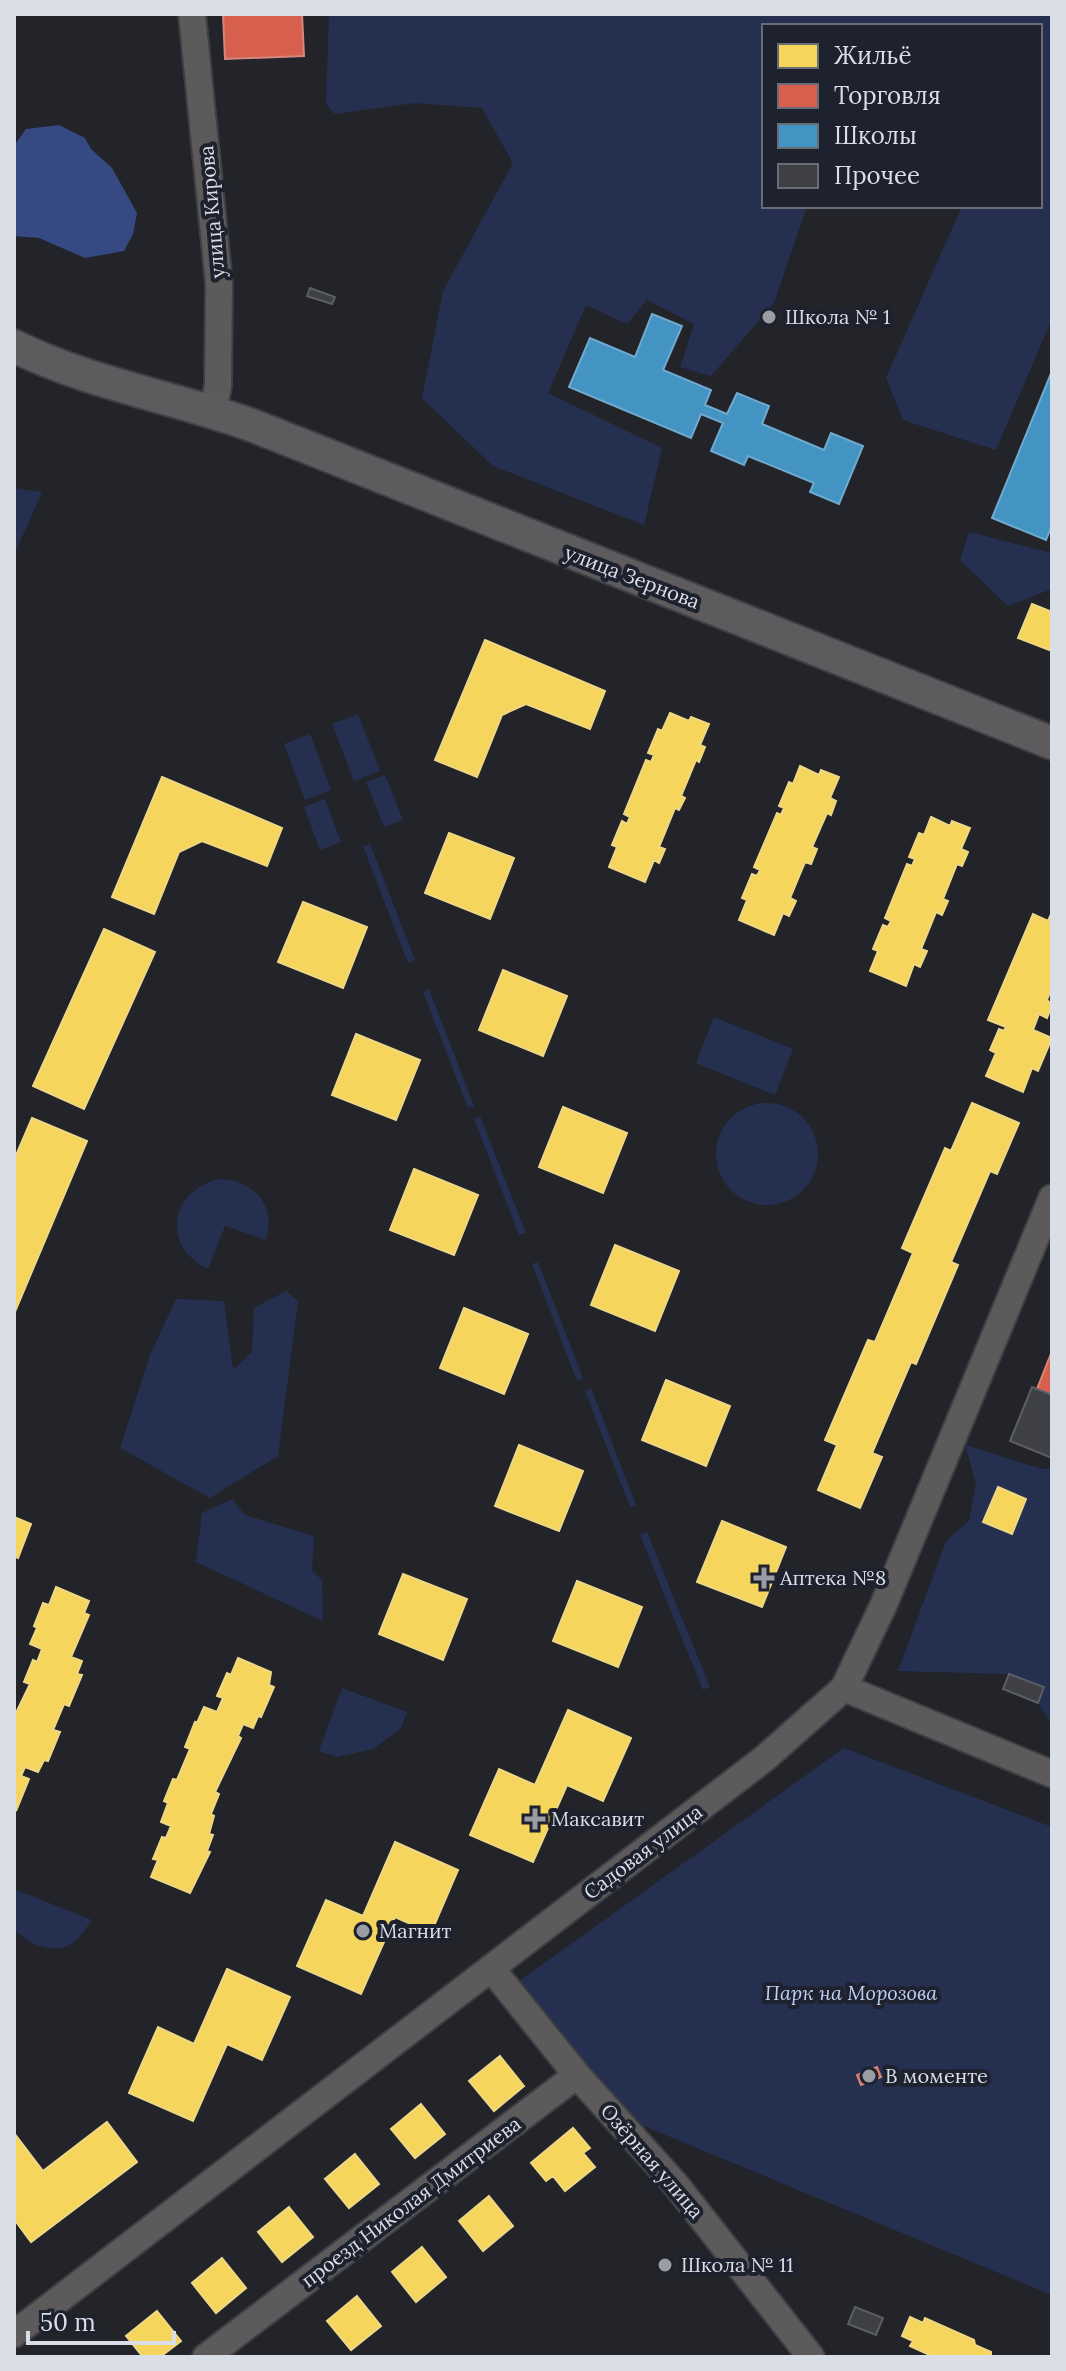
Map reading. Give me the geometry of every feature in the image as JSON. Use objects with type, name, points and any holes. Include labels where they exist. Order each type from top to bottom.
[{"type":"main road","points":[[14,346],[53,365]]},
{"type":"main road","points":[[14,362],[53,365]]},
{"type":"main road","name":"улица Зернова","points":[[53,365],[213,411],[1052,743]]},
{"type":"street","name":"улица Кирова","points":[[192,14],[219,284],[218,386],[213,411]]},
{"type":"street","name":"Садовая улица","points":[[14,2334],[765,1758],[844,1688],[884,1604],[1052,1198]]},
{"type":"street","points":[[844,1688],[1052,1774]]},
{"type":"street","name":"Озёрная улица","points":[[491,1968],[577,2075],[676,2185],[811,2357]]},
{"type":"street","name":"проезд Николая Дмитриева","points":[[206,2357],[577,2075]]},
{"type":"green space","points":[[329,14],[1052,14],[1052,319],[996,450],[903,420],[886,378],[961,208],[1042,208],[1042,24],[762,24],[762,208],[806,208],[774,303],[711,376],[680,367],[694,324],[647,300],[627,324],[586,305],[548,393],[662,448],[644,525],[493,466],[422,398],[443,291],[513,163],[482,108],[415,103],[335,114],[326,104]]},
{"type":"green space","points":[[14,488],[42,492],[14,555]]},
{"type":"green space","points":[[969,532],[1052,553],[1052,592],[1049,590],[1008,606],[960,560]]},
{"type":"green space","points":[[358,714],[380,771],[354,781],[332,724]]},
{"type":"green space","points":[[310,734],[331,790],[305,800],[284,744]]},
{"type":"green space","points":[[385,775],[403,820],[384,827],[366,782]]},
{"type":"green space","points":[[325,799],[341,842],[320,850],[304,807]]},
{"type":"green space","points":[[370,844],[415,960],[408,963],[363,846]]},
{"type":"green space","points":[[429,989],[474,1106],[468,1108],[423,992]]},
{"type":"green space","points":[[714,1017],[793,1049],[775,1095],[696,1063]]},
{"type":"green space","points":[[767,1103],[787,1106],[810,1125],[815,1134],[818,1154],[815,1174],[796,1197],[787,1202],[767,1205],[747,1202],[724,1183],[719,1174],[716,1154],[719,1134],[738,1111],[747,1106]]},
{"type":"green space","points":[[480,1116],[526,1233],[519,1235],[474,1119]]},
{"type":"green space","points":[[219,1179],[231,1180],[252,1190],[265,1206],[269,1227],[266,1240],[225,1226],[208,1269],[193,1259],[183,1247],[177,1220],[181,1207],[190,1195],[202,1185]]},
{"type":"green space","points":[[538,1262],[583,1378],[577,1381],[532,1264]]},
{"type":"green space","points":[[286,1291],[298,1301],[278,1456],[210,1498],[120,1448],[150,1355],[176,1299],[224,1301],[233,1370],[252,1352],[254,1308]]},
{"type":"green space","points":[[591,1388],[636,1505],[630,1507],[585,1391]]},
{"type":"green space","points":[[965,1445],[1042,1469],[1052,1468],[1052,1725],[1038,1703],[1044,1687],[1009,1674],[898,1671],[946,1541],[969,1521],[976,1484]]},
{"type":"green space","points":[[232,1499],[245,1515],[314,1536],[312,1571],[322,1580],[323,1621],[196,1562],[202,1513]]},
{"type":"green space","points":[[647,1532],[710,1687],[703,1690],[640,1535]]},
{"type":"green space","points":[[342,1688],[407,1712],[401,1728],[373,1749],[337,1757],[319,1751]]},
{"type":"green space","name":"Парк на Морозова","points":[[844,1748],[1052,1827],[1052,2295],[593,2105],[515,1984]]},
{"type":"green space","points":[[14,1889],[92,1920],[71,1944],[56,1948],[40,1946],[14,1929]]},
{"type":"shaded area","points":[[59,125],[85,138],[91,149],[112,168],[137,213],[133,234],[124,251],[85,258],[39,238],[14,236],[14,146],[26,129]]},
{"type":"building: Жильё","points":[[1032,604],[1052,612],[1052,651],[1018,638]]},
{"type":"building: Жильё","points":[[485,640],[605,691],[590,729],[526,704],[502,715],[477,777],[435,760]]},
{"type":"building: Жильё","points":[[670,713],[689,721],[691,717],[709,724],[700,745],[705,747],[681,796],[685,798],[679,810],[675,808],[659,847],[665,849],[659,863],[654,860],[645,882],[609,867],[617,847],[612,845],[622,821],[627,824],[630,817],[624,814],[646,760],[651,762],[654,755],[648,753],[658,729],[662,731]]},
{"type":"building: Жильё","points":[[800,766],[819,775],[821,770],[839,777],[830,798],[836,801],[831,815],[827,813],[812,847],[817,849],[811,864],[805,862],[790,898],[796,901],[789,916],[783,913],[774,935],[739,920],[747,900],[742,898],[752,874],[757,876],[760,870],[754,867],[777,813],[781,815],[784,808],[779,806],[789,782],[793,784]]},
{"type":"building: Жильё","points":[[162,777],[282,828],[267,866],[202,841],[179,852],[154,914],[112,897]]},
{"type":"building: Жильё","points":[[931,817],[950,826],[952,821],[970,828],[961,849],[968,852],[962,866],[957,864],[943,899],[948,901],[942,915],[936,912],[921,949],[927,951],[920,967],[914,964],[906,986],[870,971],[878,951],[873,949],[883,925],[888,927],[891,921],[885,918],[907,864],[912,866],[915,859],[909,857],[919,833],[924,835]]},
{"type":"building: Жильё","points":[[449,833],[514,858],[490,919],[425,893]]},
{"type":"building: Жильё","points":[[303,902],[367,927],[343,988],[278,962]]},
{"type":"building: Жильё","points":[[1052,912],[1052,987],[1047,1000],[1052,1005],[1047,1018],[1039,1014],[1033,1030],[1052,1038],[1038,1071],[1032,1068],[1023,1092],[986,1076],[996,1053],[990,1050],[999,1029],[1004,1031],[1006,1027],[988,1020],[1033,914],[1048,921]]},
{"type":"building: Жильё","points":[[104,929],[155,952],[84,1109],[33,1086]]},
{"type":"building: Жильё","points":[[503,970],[567,996],[543,1056],[479,1030]]},
{"type":"building: Жильё","points":[[356,1034],[420,1060],[396,1120],[332,1095]]},
{"type":"building: Жильё","points":[[972,1103],[1019,1123],[997,1174],[990,1171],[951,1262],[958,1265],[916,1364],[911,1362],[872,1453],[882,1457],[860,1508],[818,1490],[837,1445],[825,1440],[868,1340],[875,1342],[913,1253],[902,1248],[945,1148],[951,1151]]},
{"type":"building: Жильё","points":[[563,1107],[627,1133],[603,1193],[539,1167]]},
{"type":"building: Жильё","points":[[32,1118],[87,1141],[14,1314],[14,1160]]},
{"type":"building: Жильё","points":[[414,1169],[478,1195],[454,1255],[390,1230]]},
{"type":"building: Жильё","points":[[615,1245],[679,1271],[655,1331],[591,1305]]},
{"type":"building: Жильё","points":[[464,1308],[528,1334],[504,1394],[440,1368]]},
{"type":"building: Жильё","points":[[666,1380],[730,1406],[706,1466],[642,1440]]},
{"type":"building: Жильё","points":[[519,1445],[583,1471],[559,1531],[495,1506]]},
{"type":"building: Жильё","points":[[998,1487],[1026,1499],[1012,1534],[983,1522]]},
{"type":"building: Жильё","points":[[14,1517],[31,1524],[18,1558],[14,1556]]},
{"type":"building: Жильё","points":[[722,1521],[786,1547],[762,1607],[697,1582]]},
{"type":"building: Жильё","points":[[403,1574],[467,1599],[443,1660],[379,1634]]},
{"type":"building: Жильё","points":[[577,1581],[642,1607],[618,1667],[553,1641]]},
{"type":"building: Жильё","points":[[56,1587],[89,1601],[84,1613],[89,1615],[71,1657],[82,1661],[77,1674],[82,1675],[69,1706],[64,1704],[53,1730],[60,1732],[48,1761],[44,1760],[38,1772],[25,1767],[21,1776],[29,1779],[16,1811],[14,1717],[30,1684],[24,1682],[33,1660],[37,1662],[42,1649],[30,1644],[37,1628],[34,1626],[43,1603],[49,1605]]},
{"type":"building: Жильё","points":[[238,1658],[271,1672],[269,1685],[274,1687],[253,1728],[243,1724],[238,1736],[241,1738],[215,1792],[219,1794],[211,1814],[214,1816],[209,1834],[213,1835],[207,1851],[210,1852],[190,1893],[151,1877],[158,1860],[153,1859],[162,1837],[166,1838],[171,1826],[161,1822],[168,1803],[164,1801],[190,1749],[185,1747],[195,1722],[204,1707],[217,1712],[223,1698],[217,1696]]},
{"type":"building: Жильё","points":[[568,1710],[631,1738],[603,1801],[567,1785],[533,1862],[470,1835],[499,1769],[535,1785]]},
{"type":"building: Жильё","points":[[395,1842],[458,1870],[431,1933],[395,1917],[361,1994],[297,1966],[326,1900],[363,1916]]},
{"type":"building: Жильё","points":[[227,1969],[290,1997],[262,2060],[227,2044],[193,2121],[129,2093],[158,2027],[194,2044]]},
{"type":"building: Жильё","points":[[500,2056],[524,2086],[494,2111],[469,2081]]},
{"type":"building: Жильё","points":[[421,2104],[445,2134],[415,2158],[391,2129]]},
{"type":"building: Жильё","points":[[107,2122],[137,2162],[31,2242],[14,2219],[14,2133],[43,2171]]},
{"type":"building: Жильё","points":[[573,2128],[590,2148],[583,2153],[595,2167],[565,2191],[553,2176],[546,2181],[531,2163]]},
{"type":"building: Жильё","points":[[355,2154],[379,2184],[349,2208],[325,2179]]},
{"type":"building: Жильё","points":[[489,2196],[513,2226],[483,2251],[459,2221]]},
{"type":"building: Жильё","points":[[289,2207],[313,2237],[282,2262],[258,2232]]},
{"type":"building: Жильё","points":[[422,2247],[446,2277],[416,2302],[392,2272]]},
{"type":"building: Жильё","points":[[222,2258],[246,2288],[216,2313],[192,2283]]},
{"type":"building: Жильё","points":[[357,2296],[381,2326],[351,2350],[327,2321]]},
{"type":"building: Жильё","points":[[157,2311],[181,2341],[160,2357],[143,2357],[126,2336]]},
{"type":"building: Жильё","points":[[910,2317],[923,2323],[925,2318],[974,2340],[975,2345],[991,2352],[991,2357],[934,2357],[910,2346],[913,2341],[902,2336]]},
{"type":"building: Торговля","points":[[223,14],[302,14],[304,56],[225,59]]},
{"type":"building: Торговля","points":[[1052,1351],[1052,1395],[1037,1389]]},
{"type":"building: Торговля","name":"В моменте","points":[[877,2067],[881,2077],[861,2085],[857,2075]]},
{"type":"building: Школы","points":[[652,314],[682,326],[663,370],[711,390],[705,405],[727,414],[737,393],[769,406],[762,424],[824,450],[831,433],[863,446],[839,504],[810,492],[814,483],[748,456],[744,465],[711,451],[723,423],[701,414],[691,438],[569,387],[590,338],[635,357]]},
{"type":"building: Школы","points":[[1052,371],[1052,525],[1046,540],[992,518]]},
{"type":"building: Прочее","points":[[310,288],[335,297],[332,304],[307,296]]},
{"type":"building: Прочее","points":[[1032,1387],[1052,1395],[1052,1458],[1010,1441]]},
{"type":"building: Прочее","points":[[1009,1674],[1044,1687],[1038,1703],[1003,1689]]},
{"type":"building: Прочее","points":[[855,2307],[883,2318],[876,2335],[848,2324]]},
{"type":"place","name":"Школа № 1","points":[[769,317]]},
{"type":"place","name":"Аптека №8","points":[[764,1578]]},
{"type":"place","name":"Максавит","points":[[535,1819]]},
{"type":"place","name":"Магнит","points":[[363,1931]]},
{"type":"place","name":"В моменте","points":[[869,2076]]},
{"type":"place","name":"Школа № 11","points":[[665,2265]]}]
